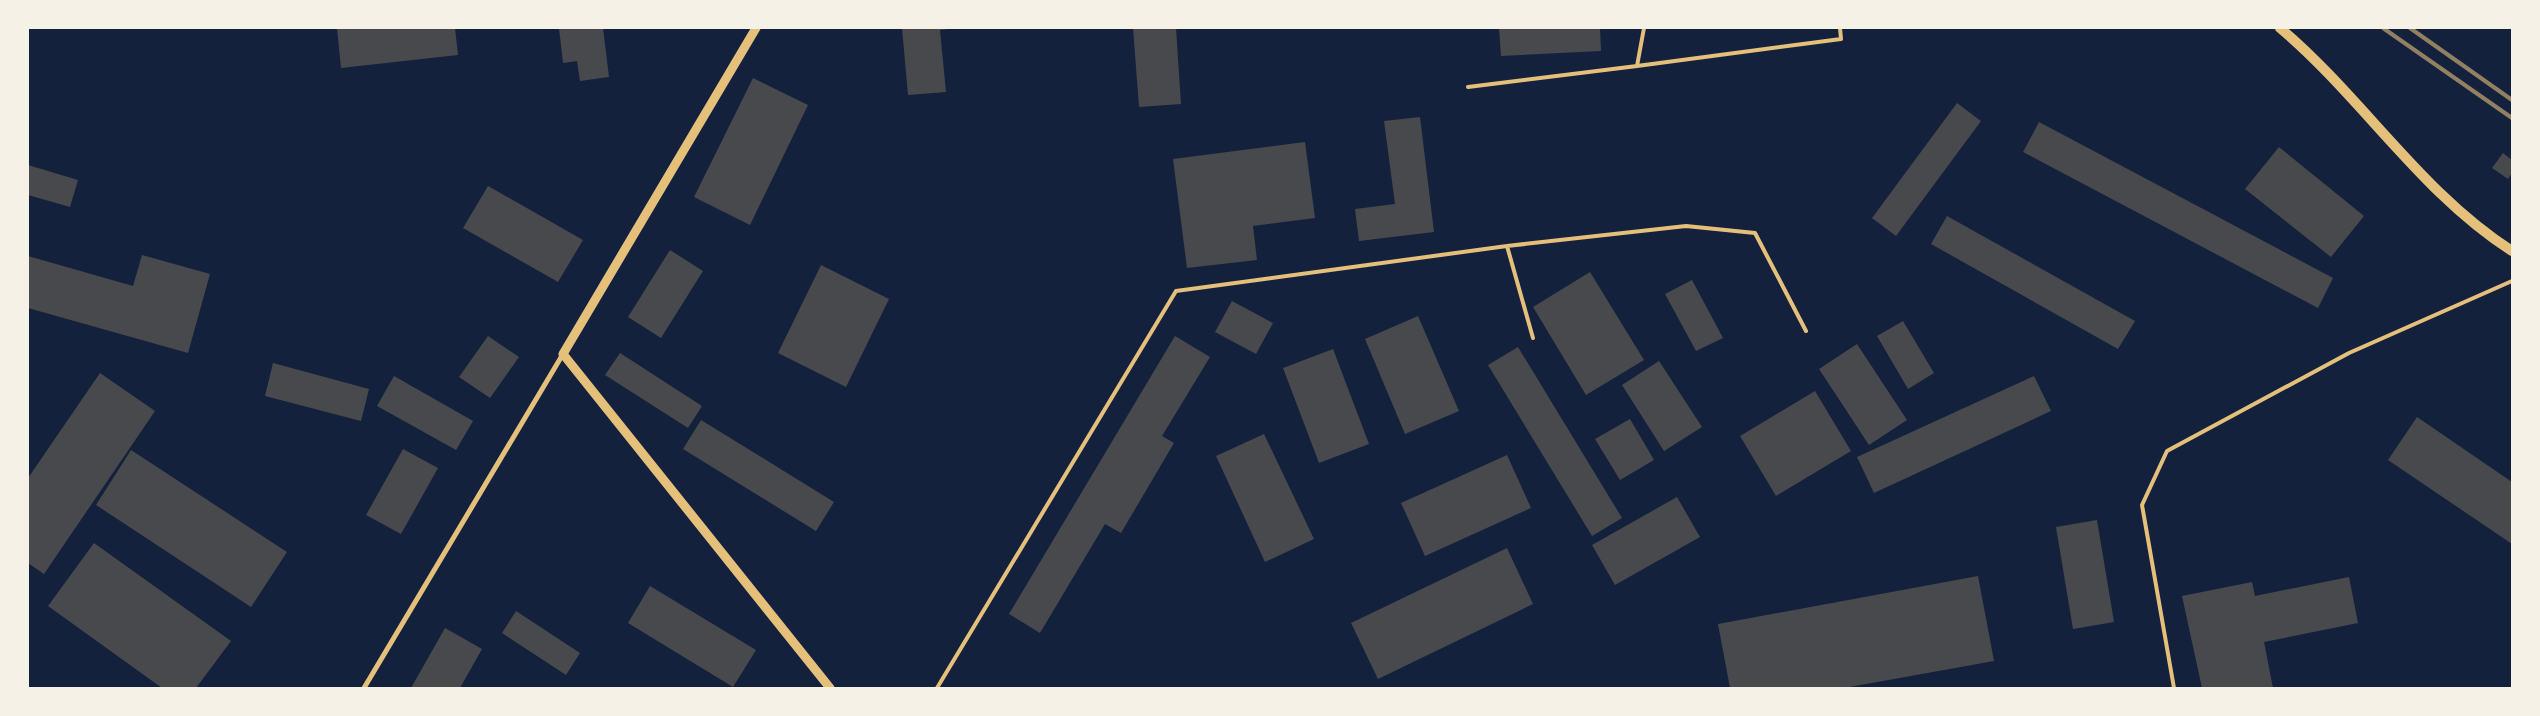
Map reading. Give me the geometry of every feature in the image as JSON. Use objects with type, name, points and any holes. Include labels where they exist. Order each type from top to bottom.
[{"type":"main road","points":[[2280,28],[2330,75],[2437,191],[2470,220],[2512,251]]},
{"type":"street","points":[[364,688],[756,28]]},
{"type":"street","points":[[563,354],[830,688]]},
{"type":"lane","points":[[1637,66],[1644,28]]},
{"type":"lane","points":[[1468,87],[1841,39],[1840,28]]},
{"type":"lane","points":[[937,688],[1176,291],[1506,246],[1686,226],[1755,233],[1806,331]]},
{"type":"lane","points":[[1506,246],[1533,338]]},
{"type":"lane","points":[[2174,688],[2142,504],[2168,451],[2349,353],[2512,281]]},
{"type":"building","points":[[337,28],[455,28],[458,55],[341,68]]},
{"type":"building","points":[[559,28],[603,28],[609,77],[580,81],[577,61],[563,63]]},
{"type":"building","points":[[902,28],[957,28],[940,30],[946,92],[908,95]]},
{"type":"building","points":[[1133,28],[1176,28],[1181,104],[1139,107]]},
{"type":"building","points":[[1499,28],[1600,28],[1601,51],[1501,56]]},
{"type":"building","points":[[753,78],[808,105],[750,225],[694,197]]},
{"type":"building","points":[[1957,103],[1981,121],[1896,236],[1872,218]]},
{"type":"building","points":[[1420,117],[1434,232],[1359,241],[1355,209],[1395,204],[1384,121]]},
{"type":"building","points":[[2039,122],[2333,278],[2318,308],[2023,152]]},
{"type":"building","points":[[1305,142],[1315,218],[1253,226],[1257,260],[1187,268],[1173,159]]},
{"type":"building","points":[[2279,147],[2364,216],[2331,257],[2245,189]]},
{"type":"building","points":[[2503,153],[2512,160],[2512,173],[2508,179],[2492,168]]},
{"type":"building","points":[[28,165],[78,180],[70,207],[28,195]]},
{"type":"building","points":[[488,186],[583,240],[558,282],[463,228]]},
{"type":"building","points":[[1947,216],[2135,321],[2118,349],[1931,244]]},
{"type":"building","points":[[670,250],[703,271],[661,338],[628,317]]},
{"type":"building","points":[[142,255],[210,274],[188,353],[28,308],[28,256],[133,286]]},
{"type":"building","points":[[821,265],[889,299],[846,387],[778,353]]},
{"type":"building","points":[[1590,272],[1644,360],[1586,395],[1533,307]]},
{"type":"building","points":[[1692,280],[1723,338],[1696,351],[1665,294]]},
{"type":"building","points":[[1232,301],[1273,323],[1256,354],[1215,332]]},
{"type":"building","points":[[1418,316],[1459,411],[1405,434],[1365,339]]},
{"type":"building","points":[[1903,321],[1934,373],[1908,389],[1877,336]]},
{"type":"building","points":[[488,336],[519,357],[490,398],[459,377]]},
{"type":"building","points":[[1175,336],[1210,357],[1162,436],[1174,443],[1121,533],[1105,524],[1040,633],[1009,614]]},
{"type":"building","points":[[1857,344],[1907,420],[1869,445],[1819,369]]},
{"type":"building","points":[[1518,347],[1622,518],[1592,536],[1488,365]]},
{"type":"building","points":[[1333,349],[1369,444],[1319,463],[1283,368]]},
{"type":"building","points":[[620,353],[702,406],[688,428],[605,375]]},
{"type":"building","points":[[1659,361],[1702,427],[1664,451],[1622,385]]},
{"type":"building","points":[[273,363],[369,389],[361,421],[265,396]]},
{"type":"building","points":[[100,373],[155,411],[44,574],[28,563],[28,478]]},
{"type":"building","points":[[394,376],[473,421],[456,450],[377,406]]},
{"type":"building","points":[[2034,376],[2051,411],[1874,493],[1857,457]]},
{"type":"building","points":[[1815,391],[1851,451],[1776,496],[1740,436]]},
{"type":"building","points":[[2417,417],[2512,482],[2512,544],[2388,460]]},
{"type":"building","points":[[1630,419],[1654,460],[1620,480],[1595,439]]},
{"type":"building","points":[[701,420],[834,502],[816,531],[683,449]]},
{"type":"building","points":[[1264,434],[1314,539],[1265,562],[1216,456]]},
{"type":"building","points":[[403,449],[438,468],[401,534],[366,515]]},
{"type":"building","points":[[131,450],[287,552],[251,607],[96,505]]},
{"type":"building","points":[[1507,455],[1531,508],[1425,556],[1401,503]]},
{"type":"building","points":[[1677,497],[1700,537],[1615,585],[1592,545]]},
{"type":"building","points":[[2097,520],[2114,622],[2073,629],[2056,527]]},
{"type":"building","points":[[94,543],[231,641],[196,688],[162,688],[48,606]]},
{"type":"building","points":[[1507,548],[1533,604],[1378,679],[1351,623]]},
{"type":"building","points":[[1978,576],[1994,661],[1844,688],[1730,688],[1718,624]]},
{"type":"building","points":[[2349,577],[2358,623],[2264,642],[2273,688],[2202,688],[2182,596],[2252,582],[2255,596]]},
{"type":"building","points":[[650,586],[756,650],[733,687],[628,623]]},
{"type":"building","points":[[516,611],[580,653],[566,675],[502,633]]},
{"type":"building","points":[[445,628],[482,649],[460,688],[411,688]]},
{"type":"railway","points":[[2383,28],[2512,118]]},
{"type":"railway","points":[[2410,28],[2512,100]]}]
